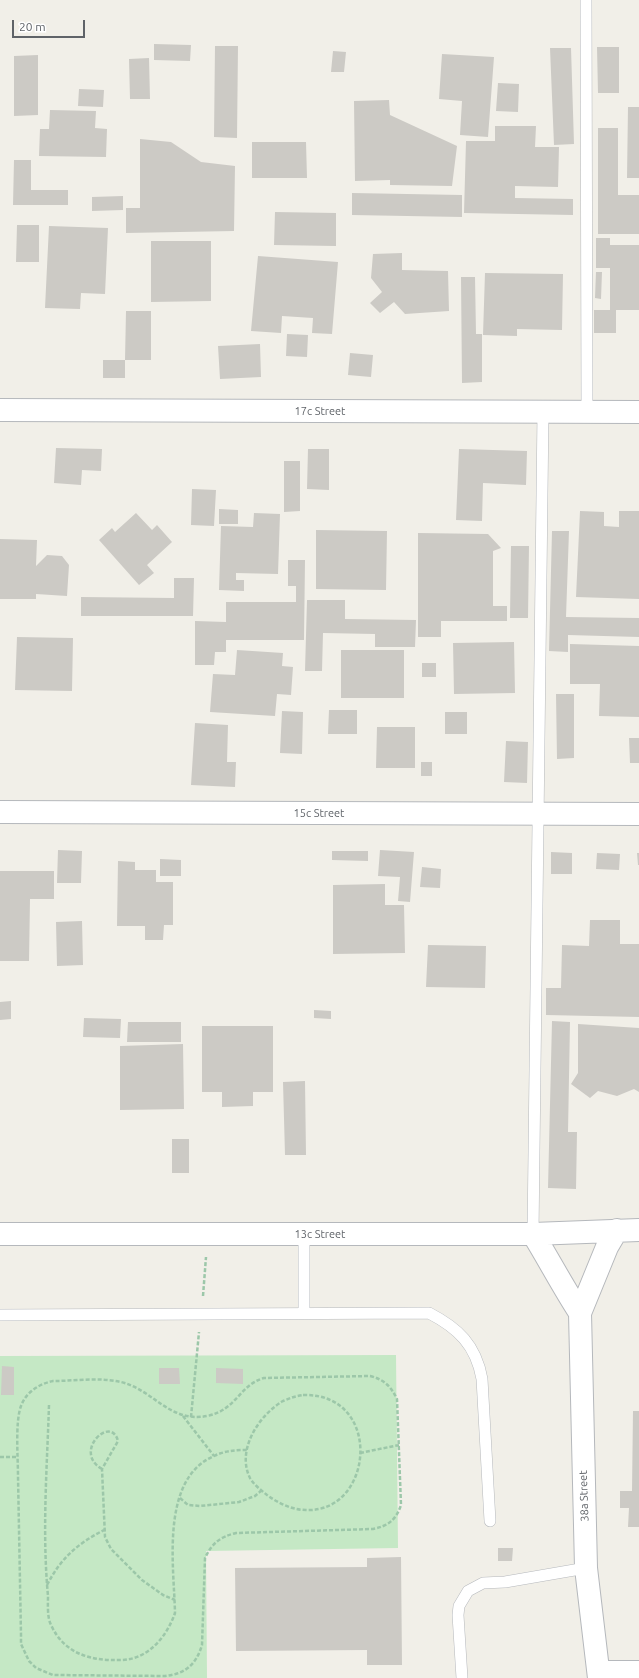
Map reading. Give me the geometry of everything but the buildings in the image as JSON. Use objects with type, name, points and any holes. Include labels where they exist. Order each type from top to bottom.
[{"type":"street","name":"17c Street","points":[[0,410],[639,412]]},
{"type":"street","name":"15c Street","points":[[0,812],[639,814]]},
{"type":"street","name":"38a Street","points":[[599,1675],[586,1568],[580,1313],[607,1247],[617,1230]]},
{"type":"street","name":"13c Street","points":[[0,1234],[533,1234],[639,1230]]},
{"type":"street","points":[[533,1234],[548,1258],[564,1290],[580,1313]]},
{"type":"street","points":[[599,1675],[639,1672]]},
{"type":"lane","points":[[586,0],[587,412]]},
{"type":"lane","points":[[533,1234],[543,412]]},
{"type":"lane","points":[[304,1234],[304,1312]]},
{"type":"lane","points":[[0,1316],[429,1312],[457,1331],[471,1347],[479,1364],[482,1379],[490,1521]]},
{"type":"lane","points":[[462,1678],[458,1615],[459,1606],[468,1591],[483,1583],[505,1582],[586,1568]]},
{"type":"path","points":[[370,1376],[379,1378],[387,1383],[393,1390],[397,1399],[400,1445],[401,1505],[394,1518],[383,1527],[373,1529],[236,1533],[226,1535],[216,1541],[205,1558],[202,1645],[194,1664],[185,1671],[175,1675],[165,1676],[53,1675],[40,1670],[29,1662],[21,1644],[20,1635],[18,1457],[19,1415],[21,1407],[30,1392],[44,1383],[53,1381],[108,1380],[120,1382],[143,1391],[168,1410],[183,1416],[199,1417],[216,1413],[231,1405],[252,1383],[264,1378],[370,1376]]},
{"type":"path","points":[[314,1395],[335,1401],[349,1415],[358,1432],[360,1453],[357,1473],[351,1486],[334,1503],[326,1507],[311,1510],[296,1509],[273,1500],[250,1478],[246,1462],[247,1450],[252,1435],[258,1425],[273,1409],[292,1397],[314,1395]]},
{"type":"path","points":[[49,1405],[45,1565],[50,1624],[68,1648],[95,1660],[125,1660],[139,1656],[152,1648],[163,1638],[175,1613],[174,1522],[180,1497],[189,1477],[198,1466],[214,1456],[229,1451],[247,1450]]},
{"type":"path","points":[[183,1416],[214,1456]]},
{"type":"path","points":[[102,1469],[91,1457],[94,1442],[101,1433],[106,1431],[113,1432],[117,1437],[117,1444],[102,1469],[104,1530],[108,1543],[142,1580],[152,1588],[175,1600]]},
{"type":"path","points":[[360,1453],[400,1445]]},
{"type":"path","points":[[0,1457],[18,1457]]},
{"type":"path","points":[[180,1497],[188,1505],[200,1506],[239,1502],[255,1496],[262,1490]]},
{"type":"path","points":[[47,1585],[64,1558],[89,1537],[104,1530]]},
{"type":"green space","points":[[396,1355],[398,1548],[206,1551],[207,1678],[0,1678],[0,1356]]}]
